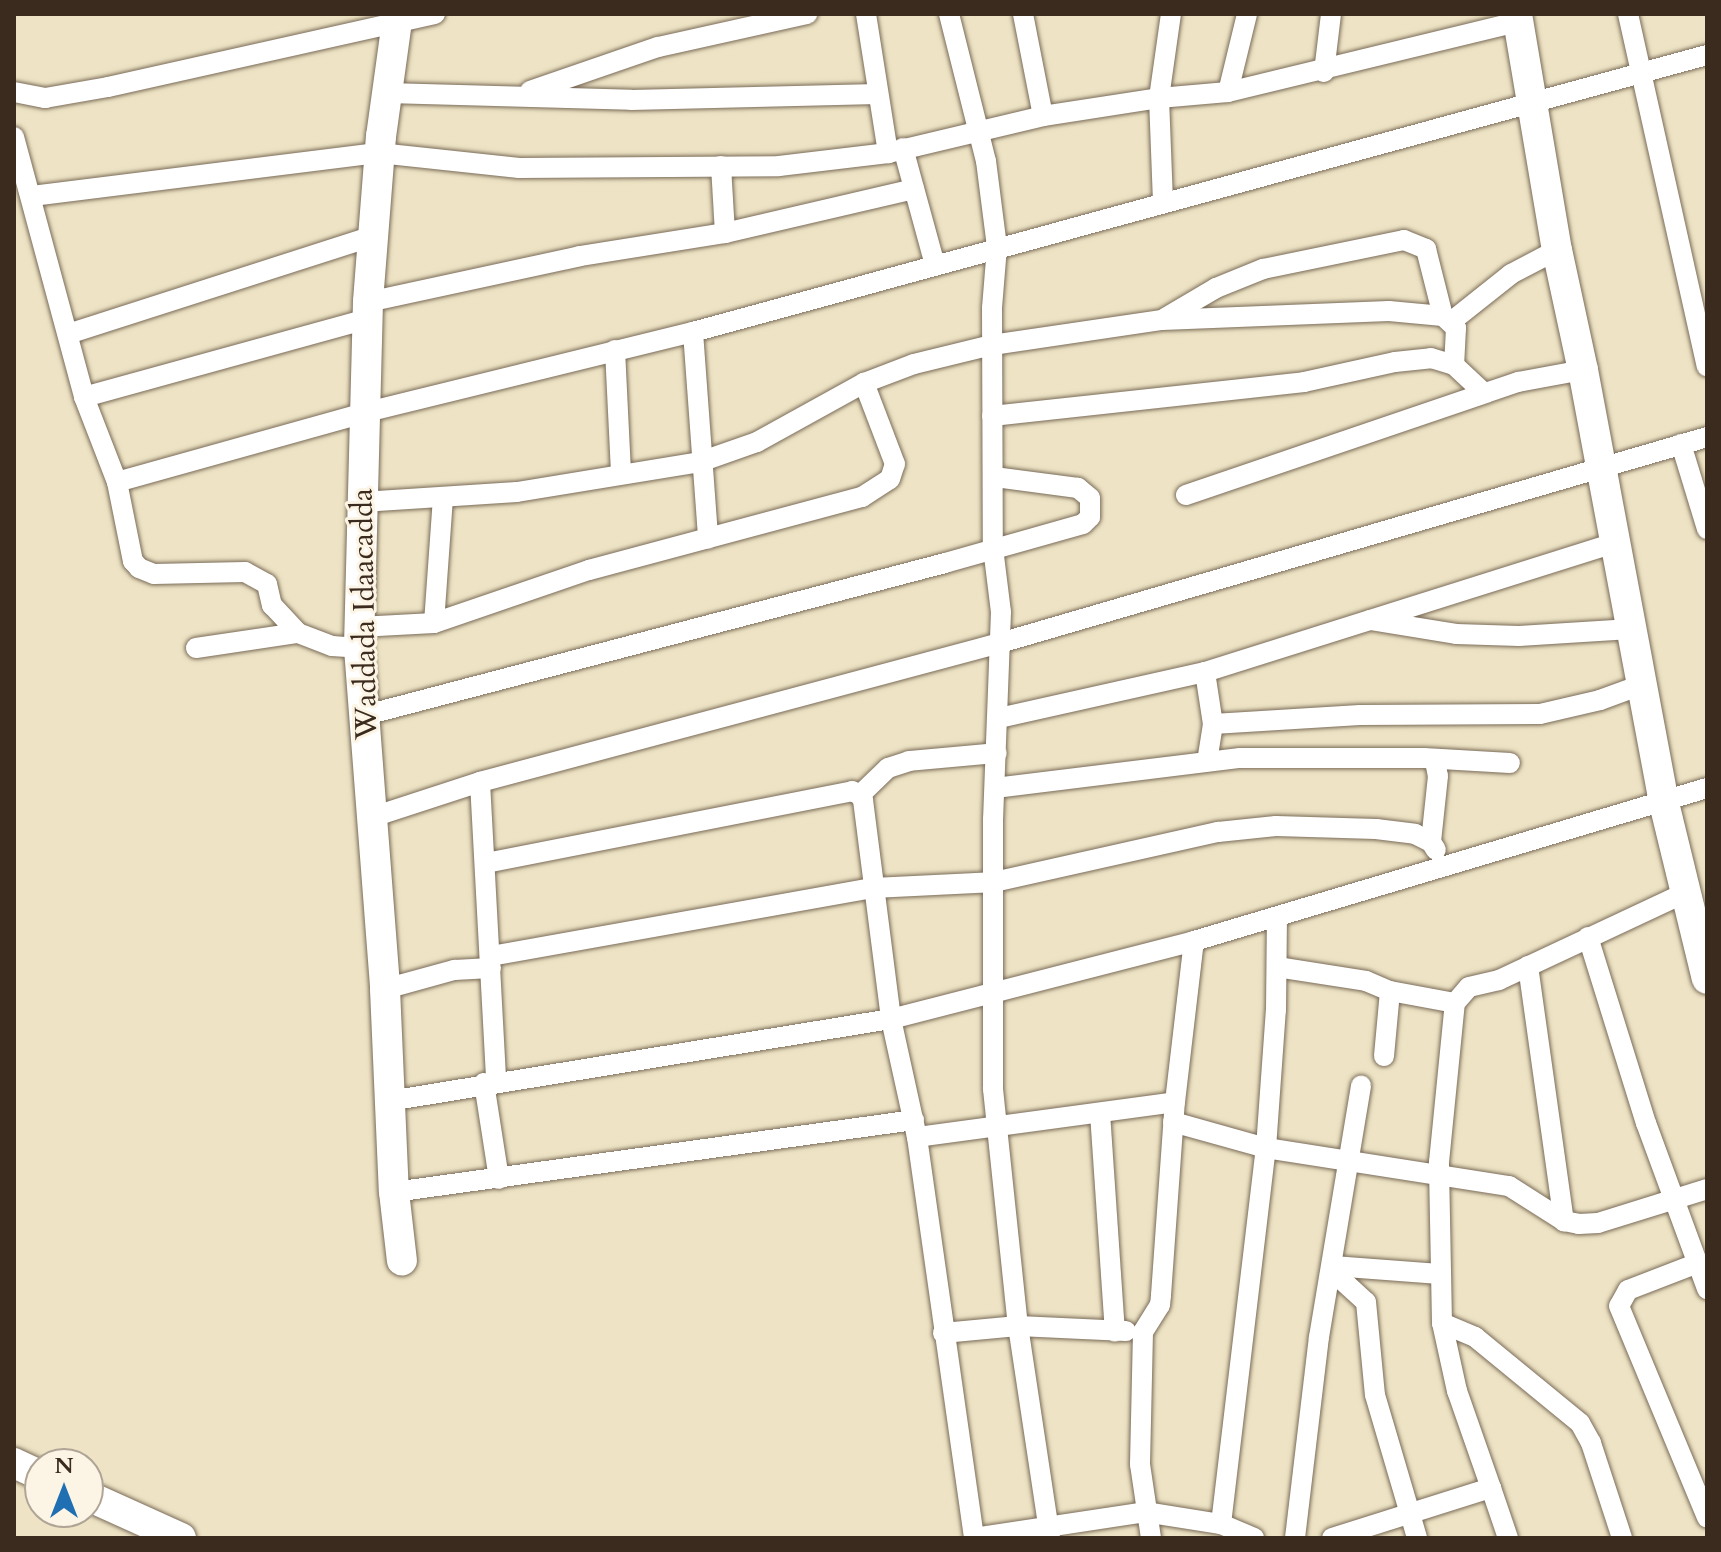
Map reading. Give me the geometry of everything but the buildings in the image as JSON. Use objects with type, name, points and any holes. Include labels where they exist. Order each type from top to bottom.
[{"type":"street","points":[[14,92],[45,98],[108,87],[397,18],[435,14]]},
{"type":"street","points":[[519,95],[658,47],[807,14]]},
{"type":"street","points":[[866,14],[878,94],[896,150],[914,189],[935,265]]},
{"type":"street","points":[[949,14],[986,161],[997,247],[992,416],[993,548],[1000,643],[995,788],[993,1089],[1018,1326],[1049,1532]]},
{"type":"street","points":[[1023,14],[1043,116]]},
{"type":"street","points":[[1163,202],[1159,98],[1171,14]]},
{"type":"street","points":[[1228,92],[1247,14]]},
{"type":"street","points":[[1324,72],[1331,14]]},
{"type":"street","points":[[1628,14],[1707,366]]},
{"type":"street","name":"Waddada Idaacadda","points":[[397,18],[379,153],[368,310],[359,638],[362,716],[373,817],[385,989],[394,1192],[402,1261]]},
{"type":"street","points":[[32,196],[379,153],[519,168],[779,166],[896,150],[1043,116],[1159,98],[1228,92],[1324,72],[1518,18],[1557,250],[1583,370],[1663,799],[1707,979]]},
{"type":"street","points":[[117,482],[367,412],[693,332],[1707,55]]},
{"type":"street","points":[[387,93],[631,100],[878,94]]},
{"type":"street","points":[[14,137],[84,397],[117,482],[133,561],[139,568],[154,574],[245,572],[267,584],[272,605],[298,633],[332,646],[434,623],[589,570],[862,497],[890,479],[895,464],[864,383]]},
{"type":"street","points":[[721,166],[725,233]]},
{"type":"street","points":[[84,397],[368,310],[580,256],[725,233],[914,189]]},
{"type":"street","points":[[68,334],[374,236]]},
{"type":"street","points":[[1162,320],[1216,288],[1263,269],[1404,240],[1426,249],[1457,345],[1454,365]]},
{"type":"street","points":[[362,502],[517,492],[700,462],[757,442],[864,383],[914,364],[992,345],[1162,320],[1389,311],[1447,318],[1511,274],[1557,250]]},
{"type":"street","points":[[693,332],[700,462],[708,538]]},
{"type":"street","points":[[615,350],[621,474]]},
{"type":"street","points":[[992,416],[1304,382],[1419,359],[1454,365],[1484,393]]},
{"type":"street","points":[[1186,495],[1436,413],[1484,393],[1583,370]]},
{"type":"street","points":[[373,817],[480,782],[1000,643],[1601,465],[1707,437]]},
{"type":"street","points":[[1681,444],[1707,529]]},
{"type":"street","points":[[362,716],[1083,524],[1090,517],[1090,498],[1078,488],[994,477]]},
{"type":"street","points":[[434,623],[443,498]]},
{"type":"street","points":[[999,718],[1205,672],[1615,543]]},
{"type":"street","points":[[1366,619],[1456,634],[1503,636],[1631,629]]},
{"type":"street","points":[[196,648],[298,633]]},
{"type":"street","points":[[1205,672],[1213,724],[1207,761]]},
{"type":"street","points":[[1213,724],[1360,715],[1540,714],[1600,700],[1641,685]]},
{"type":"street","points":[[860,795],[888,768],[909,761],[997,753]]},
{"type":"street","points":[[995,788],[1240,758],[1424,758],[1510,763]]},
{"type":"street","points":[[1435,761],[1438,776],[1431,842],[1440,870]]},
{"type":"street","points":[[480,782],[491,962],[490,1082],[499,1179]]},
{"type":"street","points":[[389,1101],[490,1082],[891,1019],[1277,918],[1707,788]]},
{"type":"street","points":[[486,863],[852,791],[860,795],[891,1019],[916,1128],[974,1538],[1049,1532],[1145,1512],[1221,1524],[1254,1538]]},
{"type":"street","points":[[385,989],[491,962],[873,888],[994,882],[1218,832],[1276,826],[1376,829],[1415,834],[1431,842]]},
{"type":"street","points":[[1508,1538],[1457,1391],[1442,1323],[1439,1175],[1455,1003],[1469,987],[1528,966],[1685,893]]},
{"type":"street","points":[[1221,1524],[1266,1148],[1277,918]]},
{"type":"street","points":[[1588,937],[1646,1123],[1707,1289]]},
{"type":"street","points":[[1151,1538],[1140,1464],[1143,1332],[1160,1305],[1174,1112],[1194,941]]},
{"type":"street","points":[[1528,966],[1564,1221]]},
{"type":"street","points":[[1277,967],[1366,981],[1390,991],[1455,1003]]},
{"type":"street","points":[[1384,1056],[1390,991]]},
{"type":"street","points":[[1295,1538],[1319,1337],[1361,1085]]},
{"type":"street","points":[[394,1192],[916,1128],[997,1129],[1100,1113],[1174,1112],[1266,1148],[1509,1186],[1564,1221],[1598,1223],[1707,1189]]},
{"type":"street","points":[[1100,1113],[1115,1331]]},
{"type":"street","points":[[1698,1263],[1628,1290],[1619,1306],[1707,1517]]},
{"type":"street","points":[[1332,1268],[1440,1274]]},
{"type":"street","points":[[1332,1268],[1366,1302],[1375,1395],[1417,1538]]},
{"type":"street","points":[[1442,1323],[1475,1337],[1580,1423],[1591,1443],[1622,1538]]},
{"type":"street","points":[[943,1333],[1018,1326],[1143,1332]]},
{"type":"street","points":[[1332,1538],[1491,1488]]},
{"type":"street","points":[[104,1505],[159,1535]]}]
